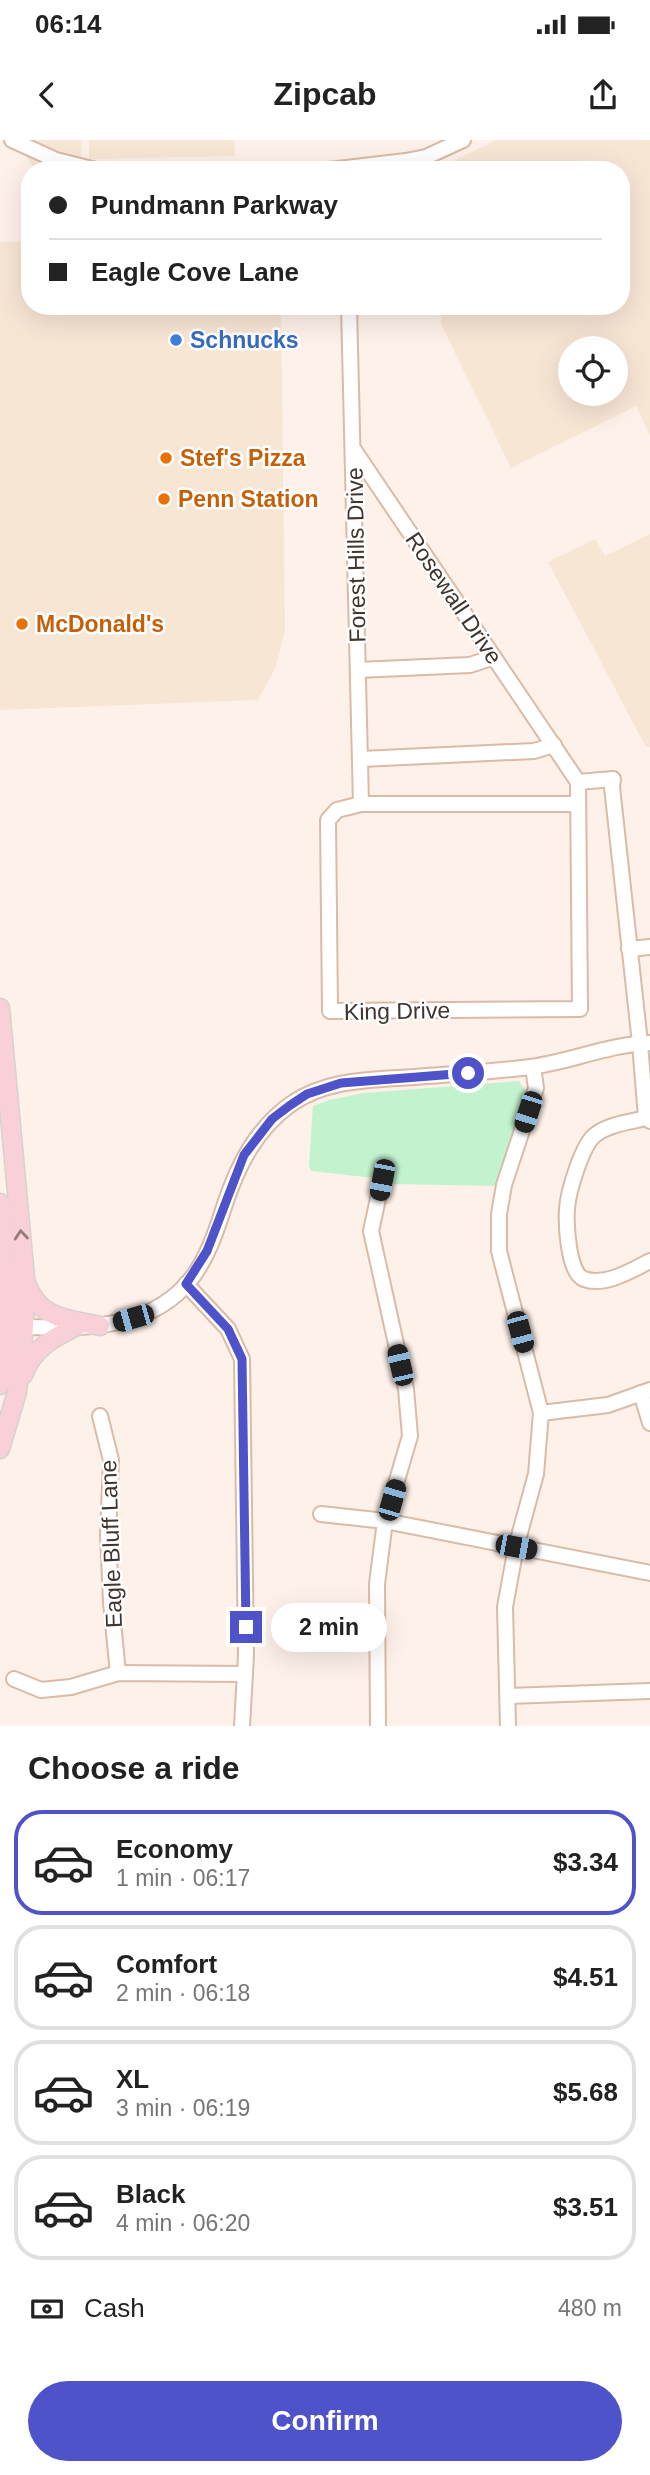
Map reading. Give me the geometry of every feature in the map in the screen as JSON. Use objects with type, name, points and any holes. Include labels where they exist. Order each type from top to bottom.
[{"type":"main road","points":[[0,1008],[2,1056],[24,1278],[30,1292],[45,1311],[100,1326]]},
{"type":"main road","points":[[0,1203],[2,1263],[11,1326],[5,1377]]},
{"type":"main road","points":[[0,1449],[11,1326],[24,1278]]},
{"type":"main road","points":[[5,1377],[27,1364],[39,1348],[79,1325]]},
{"type":"street","points":[[12,140],[60,161]]},
{"type":"street","points":[[401,161],[426,157],[463,140]]},
{"type":"street","name":"Forest Hills Drive","points":[[349,315],[361,804]]},
{"type":"street","name":"Rosewall Drive","points":[[354,450],[578,782]]},
{"type":"street","points":[[358,670],[470,665],[494,657]]},
{"type":"street","points":[[361,759],[534,751],[554,745]]},
{"type":"street","points":[[577,804],[578,782],[612,779],[629,949],[645,1043],[648,1120],[614,1126],[594,1135],[586,1147],[567,1207],[569,1244],[573,1265],[577,1274],[585,1280],[600,1281],[615,1277],[650,1261]]},
{"type":"street","name":"King Drive","points":[[361,804],[577,804],[580,1009],[331,1012],[328,820],[337,810],[361,804]]},
{"type":"street","points":[[629,949],[650,947]]},
{"type":"street","points":[[11,1326],[100,1326],[133,1318],[155,1309],[186,1284],[207,1251],[244,1155],[272,1119],[307,1094],[341,1083],[533,1067],[645,1043]]},
{"type":"street","points":[[508,1726],[505,1607],[516,1547],[536,1474],[541,1413],[499,1251],[499,1214],[504,1185],[536,1088],[533,1067]]},
{"type":"street","points":[[378,1726],[377,1584],[386,1521],[411,1436],[406,1389],[371,1231],[382,1180]]},
{"type":"street","points":[[186,1284],[228,1329],[242,1359],[245,1674],[242,1726]]},
{"type":"street","points":[[541,1413],[608,1405],[646,1392],[650,1423]]},
{"type":"street","name":"Eagle Bluff Lane","points":[[100,1416],[111,1460],[108,1535],[118,1673]]},
{"type":"street","points":[[321,1514],[386,1521],[650,1573]]},
{"type":"street","points":[[14,1679],[41,1690],[71,1687],[118,1673],[245,1674]]},
{"type":"street","points":[[508,1696],[650,1691]]},
{"type":"shaded area","points":[[16,140],[82,140],[81,161],[29,161]]},
{"type":"shaded area","points":[[89,140],[234,140],[235,156],[89,159]]},
{"type":"shaded area","points":[[496,140],[650,140],[650,436],[636,406],[511,468],[441,324],[442,315],[630,315],[630,161],[453,161]]},
{"type":"shaded area","points":[[21,241],[21,315],[281,315],[285,630],[276,667],[258,700],[0,710],[0,242]]},
{"type":"shaded area","points":[[650,534],[650,747],[646,747],[548,562],[595,539],[605,556]]},
{"type":"green space","points":[[519,1081],[526,1092],[497,1186],[392,1184],[392,1180],[311,1171],[309,1164],[313,1106],[364,1093]]},
{"type":"place","name":"Schnucks","points":[[176,340]]},
{"type":"place","name":"Stef's Pizza","points":[[166,458]]},
{"type":"place","name":"Penn Station","points":[[164,499]]},
{"type":"place","name":"McDonald's","points":[[22,624]]},
{"type":"route","points":[[246,1627],[242,1359],[228,1329],[186,1284],[207,1251],[244,1155],[272,1119],[289,1106],[307,1094],[341,1083],[468,1073]]}]
